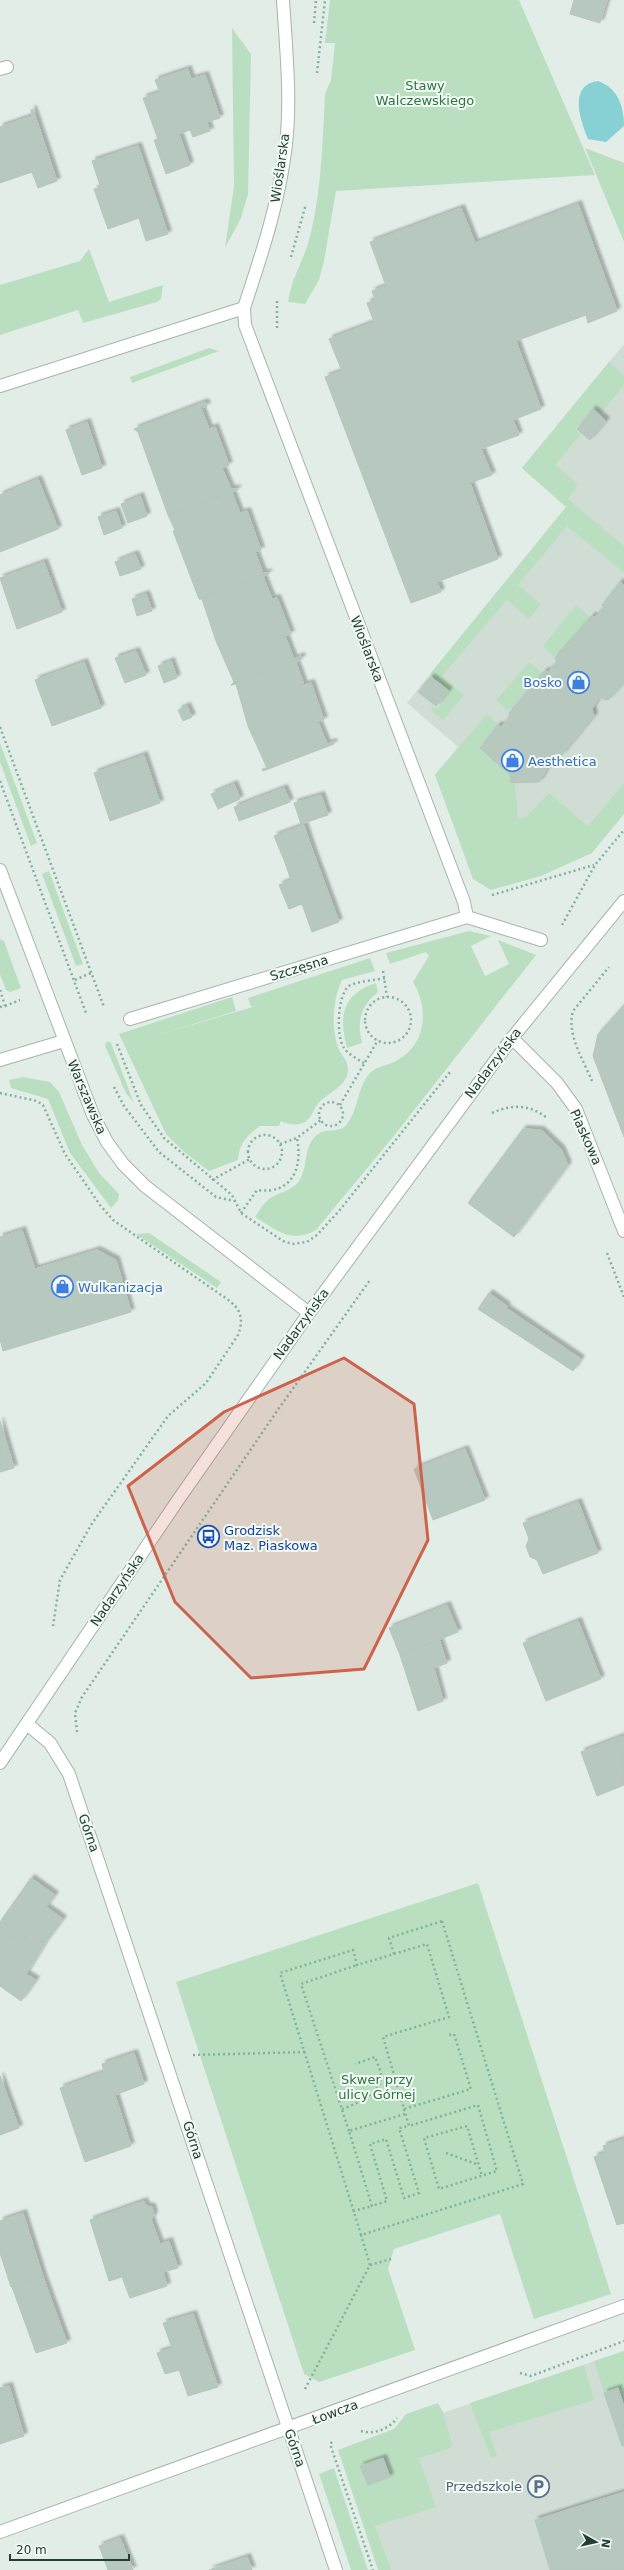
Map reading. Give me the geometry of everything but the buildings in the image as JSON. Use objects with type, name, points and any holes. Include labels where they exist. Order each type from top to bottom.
[{"type":"street","name":"Wioślarska","points":[[284,0],[288,67],[285,151],[274,216],[244,308],[245,325],[461,895],[467,917]]},
{"type":"street","points":[[0,386],[244,308]]},
{"type":"street","name":"Warszawska","points":[[0,870],[93,1115],[107,1142],[123,1164],[145,1186],[309,1313]]},
{"type":"street","name":"Nadarzyńska","points":[[0,1763],[199,1469],[309,1313],[512,1038],[624,901]]},
{"type":"street","points":[[467,917],[541,940]]},
{"type":"street","name":"Szczęsna","points":[[130,1019],[467,917]]},
{"type":"street","name":"Piaskowa","points":[[512,1038],[557,1083],[576,1109],[624,1231]]},
{"type":"street","points":[[0,1060],[64,1041]]},
{"type":"street","name":"Górna","points":[[27,1724],[50,1743],[68,1774],[336,2570]]},
{"type":"street","name":"Łowcza","points":[[0,2532],[624,2306]]},
{"type":"path","points":[[0,727],[104,1007]]},
{"type":"path","points":[[0,781],[75,980],[87,1016]]},
{"type":"path","points":[[558,932],[595,864],[624,830]]},
{"type":"path","points":[[487,896],[595,864]]},
{"type":"path","points":[[594,1086],[575,1039],[571,1019],[573,1011],[610,965]]},
{"type":"path","points":[[70,982],[91,973]]},
{"type":"path","points":[[364,1063],[344,1049],[341,1041],[339,1025],[342,995],[350,986],[386,978]]},
{"type":"path","points":[[0,990],[5,1006]]},
{"type":"path","points":[[395,997],[408,1006],[412,1021],[410,1028],[406,1035],[392,1042],[378,1040],[368,1030],[366,1015],[369,1008],[379,998],[395,997]]},
{"type":"path","points":[[0,1007],[24,999]]},
{"type":"path","points":[[115,1039],[141,1105],[164,1138],[212,1180],[232,1195],[241,1214],[288,1242],[300,1243],[318,1235],[339,1211],[453,1068]]},
{"type":"path","points":[[340,1105],[378,1040]]},
{"type":"path","points":[[112,1083],[124,1106],[159,1152],[216,1197],[234,1201]]},
{"type":"path","points":[[0,1093],[36,1101],[43,1105],[65,1154],[100,1205],[113,1220],[238,1307],[241,1314],[241,1326],[238,1335],[206,1383],[168,1416],[91,1525],[60,1580],[53,1626]]},
{"type":"path","points":[[333,1102],[340,1105],[343,1112],[338,1123],[327,1125],[321,1120],[320,1109],[325,1103],[333,1102]]},
{"type":"path","points":[[488,1117],[503,1108],[516,1106],[537,1110]]},
{"type":"path","points":[[280,1144],[297,1138],[321,1120]]},
{"type":"path","points":[[272,1137],[280,1144],[281,1160],[272,1168],[262,1169],[250,1159],[249,1147],[256,1138],[272,1137]]},
{"type":"path","points":[[241,1214],[257,1190],[276,1190],[294,1176],[300,1152],[297,1138]]},
{"type":"path","points":[[212,1180],[250,1159]]},
{"type":"path","points":[[79,1702],[277,1411],[373,1276]]},
{"type":"path","points":[[361,2235],[523,2184],[442,1921],[389,1938],[394,1954]]},
{"type":"path","points":[[372,2206],[301,1984],[427,1944],[449,2017],[383,2037],[409,2126]]},
{"type":"path","points":[[304,2389],[370,2265],[280,1973],[353,1950],[357,1965]]},
{"type":"path","points":[[404,2109],[470,2089],[454,2034],[448,2035]]},
{"type":"path","points":[[186,2055],[305,2052]]},
{"type":"path","points":[[342,2109],[364,2101],[378,2085],[381,2076],[375,2057],[355,2064]]},
{"type":"path","points":[[353,2211],[387,2201],[370,2144],[386,2139],[404,2198],[419,2193],[399,2128],[478,2105],[497,2171],[482,2176],[438,2189],[424,2138],[467,2126],[482,2176]]},
{"type":"path","points":[[349,2131],[405,2114]]},
{"type":"path","points":[[446,2153],[479,2166]]},
{"type":"path","points":[[370,2265],[391,2259]]},
{"type":"path","points":[[513,2371],[531,2376],[624,2341]]},
{"type":"path","points":[[358,2430],[370,2433],[391,2426],[400,2414]]},
{"type":"path","points":[[334,2437],[330,2444],[373,2570]]},
{"type":"highlighted area","points":[[344,1358],[414,1404],[428,1540],[364,1669],[251,1678],[175,1602],[128,1486],[224,1412]]},
{"type":"shaded area","points":[[624,344],[624,806],[583,855],[435,775],[458,747],[407,703],[566,507],[522,468]]},
{"type":"shaded area","points":[[624,2351],[624,2570],[384,2570],[369,2525],[407,2425]]},
{"type":"green space","name":"Stawy Walczewskiego","points":[[330,0],[519,0],[595,175],[336,191],[324,261],[319,280],[305,304],[288,302],[294,278],[304,256],[309,240],[319,187],[325,94],[331,80],[335,43],[325,43]]},
{"type":"green space","points":[[232,28],[251,54],[248,194],[241,218],[225,248],[234,186]]},
{"type":"green space","points":[[585,148],[624,163],[624,242]]},
{"type":"green space","points":[[89,249],[109,302],[163,285],[161,299],[157,302],[83,323],[78,310],[0,335],[0,285],[80,261]]},
{"type":"green space","points":[[209,348],[219,351],[132,383],[130,377]]},
{"type":"green space","points":[[609,362],[624,375],[624,385],[601,413],[593,407],[575,429],[581,434],[555,465],[578,484],[568,499],[624,546],[624,573],[567,526],[518,585],[541,604],[529,619],[507,600],[442,676],[464,695],[443,720],[431,710],[432,706],[437,709],[450,691],[430,674],[566,507],[522,468]]},
{"type":"green space","points":[[576,605],[590,617],[555,658],[543,646]]},
{"type":"green space","points":[[529,662],[543,673],[508,711],[496,700]]},
{"type":"green space","points":[[487,714],[498,724],[479,748],[510,775],[511,784],[515,784],[518,818],[526,817],[549,793],[588,826],[624,783],[624,814],[592,853],[541,876],[491,890],[473,879],[435,775]]},
{"type":"green space","points":[[0,743],[37,843],[31,846],[0,762]]},
{"type":"green space","points":[[49,871],[83,964],[76,966],[42,874]]},
{"type":"green space","points":[[469,931],[491,936],[471,946],[485,976],[509,964],[498,940],[536,955],[393,1137],[316,1230],[299,1236],[284,1234],[255,1217],[268,1200],[288,1190],[299,1181],[304,1169],[307,1151],[312,1140],[324,1131],[341,1129],[347,1124],[354,1112],[363,1084],[371,1072],[377,1068],[396,1061],[406,1054],[414,1046],[419,1036],[423,1014],[418,992],[413,982],[429,956],[426,952],[390,964],[386,953]]},
{"type":"green space","points":[[0,939],[4,941],[21,988],[10,992],[6,990],[0,974]]},
{"type":"green space","points":[[370,958],[375,971],[342,980],[335,1004],[334,1031],[340,1052],[348,1066],[347,1075],[341,1085],[317,1105],[305,1122],[290,1124],[281,1121],[279,1126],[260,1126],[244,1140],[240,1149],[238,1160],[209,1171],[183,1151],[166,1134],[119,1034],[232,997],[236,1011],[161,1034],[259,1005],[251,1007],[248,998]]},
{"type":"green space","points":[[376,983],[378,992],[367,1003],[361,1015],[360,1028],[362,1043],[347,1048],[343,1026],[346,1008],[356,993],[365,987]]},
{"type":"green space","points":[[107,1041],[111,1043],[134,1103],[126,1093],[105,1046]]},
{"type":"green space","points":[[23,1077],[50,1082],[59,1092],[82,1145],[99,1173],[119,1194],[118,1200],[111,1208],[70,1153],[48,1099],[11,1088],[9,1080]]},
{"type":"green space","points":[[149,1233],[221,1282],[217,1288],[136,1234]]},
{"type":"green space","name":"Skwer przy ulicy Górnej","points":[[478,1883],[611,2294],[534,2319],[500,2214],[394,2249],[388,2269],[415,2350],[319,2382],[304,2374],[176,1982]]},
{"type":"green space","points":[[624,2351],[624,2407],[618,2388],[604,2393],[594,2361]]},
{"type":"green space","points":[[584,2365],[594,2400],[489,2432],[497,2456],[491,2458],[470,2403]]},
{"type":"green space","points":[[438,2403],[443,2412],[452,2444],[451,2448],[419,2458],[436,2507],[375,2526],[391,2570],[378,2570],[338,2450],[394,2429],[406,2414]]},
{"type":"green space","points":[[334,2468],[368,2570],[351,2570],[319,2474]]},
{"type":"water","points":[[598,81],[605,84],[615,93],[621,105],[624,119],[624,126],[606,142],[588,139],[580,113],[580,96],[583,89],[589,84]]},
{"type":"place","name":"Bosko","points":[[578,682]]},
{"type":"place","name":"Aesthetica","points":[[512,761]]},
{"type":"place","name":"Wulkanizacja","points":[[62,1287]]},
{"type":"place","name":"Grodzisk Maz. Piaskowa","points":[[208,1537]]},
{"type":"place","name":"Przedszkole","points":[[538,2486]]}]
